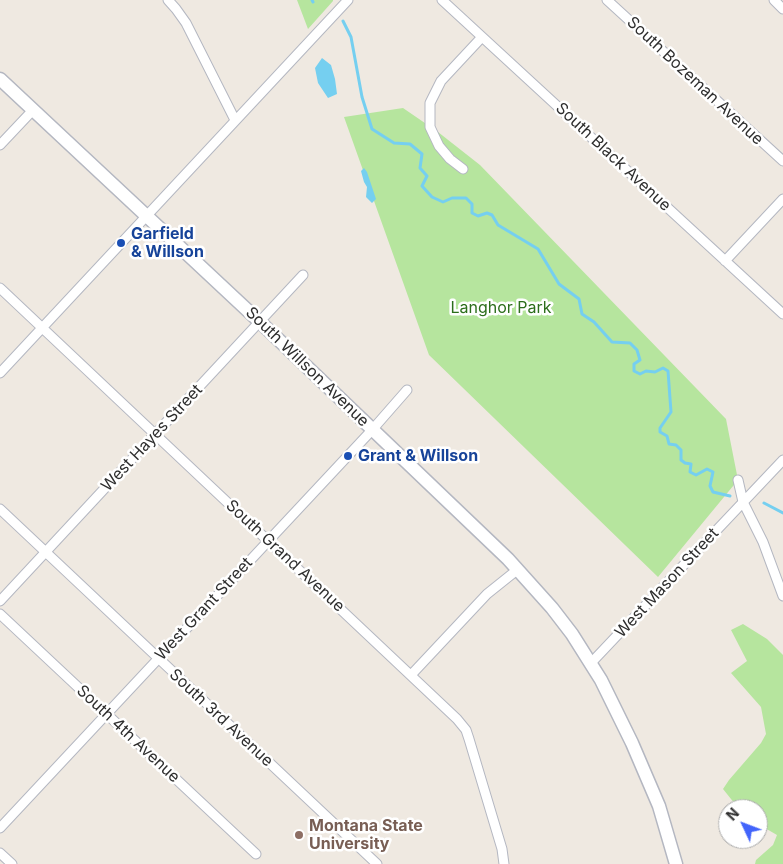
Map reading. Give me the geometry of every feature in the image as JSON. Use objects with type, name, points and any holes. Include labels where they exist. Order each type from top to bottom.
[{"type":"main road","name":"South Willson Avenue","points":[[0,79],[147,215],[508,559],[552,608],[591,663],[632,743],[659,806],[676,864]]},
{"type":"street","points":[[168,0],[186,23],[235,120]]},
{"type":"street","points":[[0,373],[348,0]]},
{"type":"street","name":"South Black Avenue","points":[[442,0],[783,314]]},
{"type":"street","name":"South Bozeman Avenue","points":[[607,0],[783,161]]},
{"type":"street","points":[[774,0],[783,9]]},
{"type":"street","points":[[463,169],[450,159],[439,146],[430,127],[430,103],[441,81],[482,37]]},
{"type":"street","points":[[0,145],[33,110]]},
{"type":"street","points":[[725,261],[783,199]]},
{"type":"street","name":"West Hayes Street","points":[[0,601],[303,275]]},
{"type":"street","name":"South Grand Avenue","points":[[0,288],[457,718],[466,730],[479,770],[502,849],[504,864]]},
{"type":"street","name":"West Grant Street","points":[[0,828],[372,430],[407,390]]},
{"type":"street","name":"West Mason Street","points":[[591,663],[783,460]]},
{"type":"street","points":[[738,480],[743,502],[762,542],[783,596]]},
{"type":"street","name":"South 3rd Avenue","points":[[0,509],[377,864]]},
{"type":"street","points":[[411,675],[487,594],[518,570]]},
{"type":"street","name":"South 4th Avenue","points":[[0,614],[256,854]]},
{"type":"street","points":[[0,853],[12,864]]},
{"type":"green space","points":[[297,0],[333,0],[333,1],[308,29]]},
{"type":"green space","name":"Langhor Park","points":[[403,108],[438,132],[480,165],[726,419],[738,480],[658,577],[429,355],[344,117]]},
{"type":"green space","points":[[743,624],[767,639],[783,655],[783,864],[755,864],[756,860],[773,845],[777,835],[768,830],[768,799],[731,799],[723,789],[761,743],[766,734],[761,707],[731,673],[747,661],[731,630]]},
{"type":"water","points":[[322,58],[331,65],[335,79],[337,94],[328,98],[318,83],[315,68]]},
{"type":"water","points":[[364,168],[376,199],[372,203],[366,197],[367,187],[361,171]]},
{"type":"waterway","points":[[343,21],[351,37],[362,97],[372,129],[394,143],[410,144],[422,154],[420,168],[427,176],[422,186],[432,197],[443,202],[452,198],[466,198],[472,204],[472,213],[478,216],[487,213],[492,215],[498,225],[538,249],[559,284],[579,299],[582,314],[594,322],[612,342],[630,343],[637,350],[640,360],[634,364],[634,371],[640,374],[646,371],[655,372],[663,368],[668,371],[671,412],[660,428],[660,432],[667,436],[669,444],[676,445],[681,450],[681,460],[691,464],[690,472],[696,475],[707,469],[713,472],[710,486],[713,492],[730,496]]},
{"type":"waterway","points":[[764,503],[783,513]]},
{"type":"place","name":"Garfield & Willson","points":[[121,243]]},
{"type":"place","name":"Grant & Willson","points":[[348,456]]},
{"type":"place","name":"Montana State University","points":[[299,835]]}]
